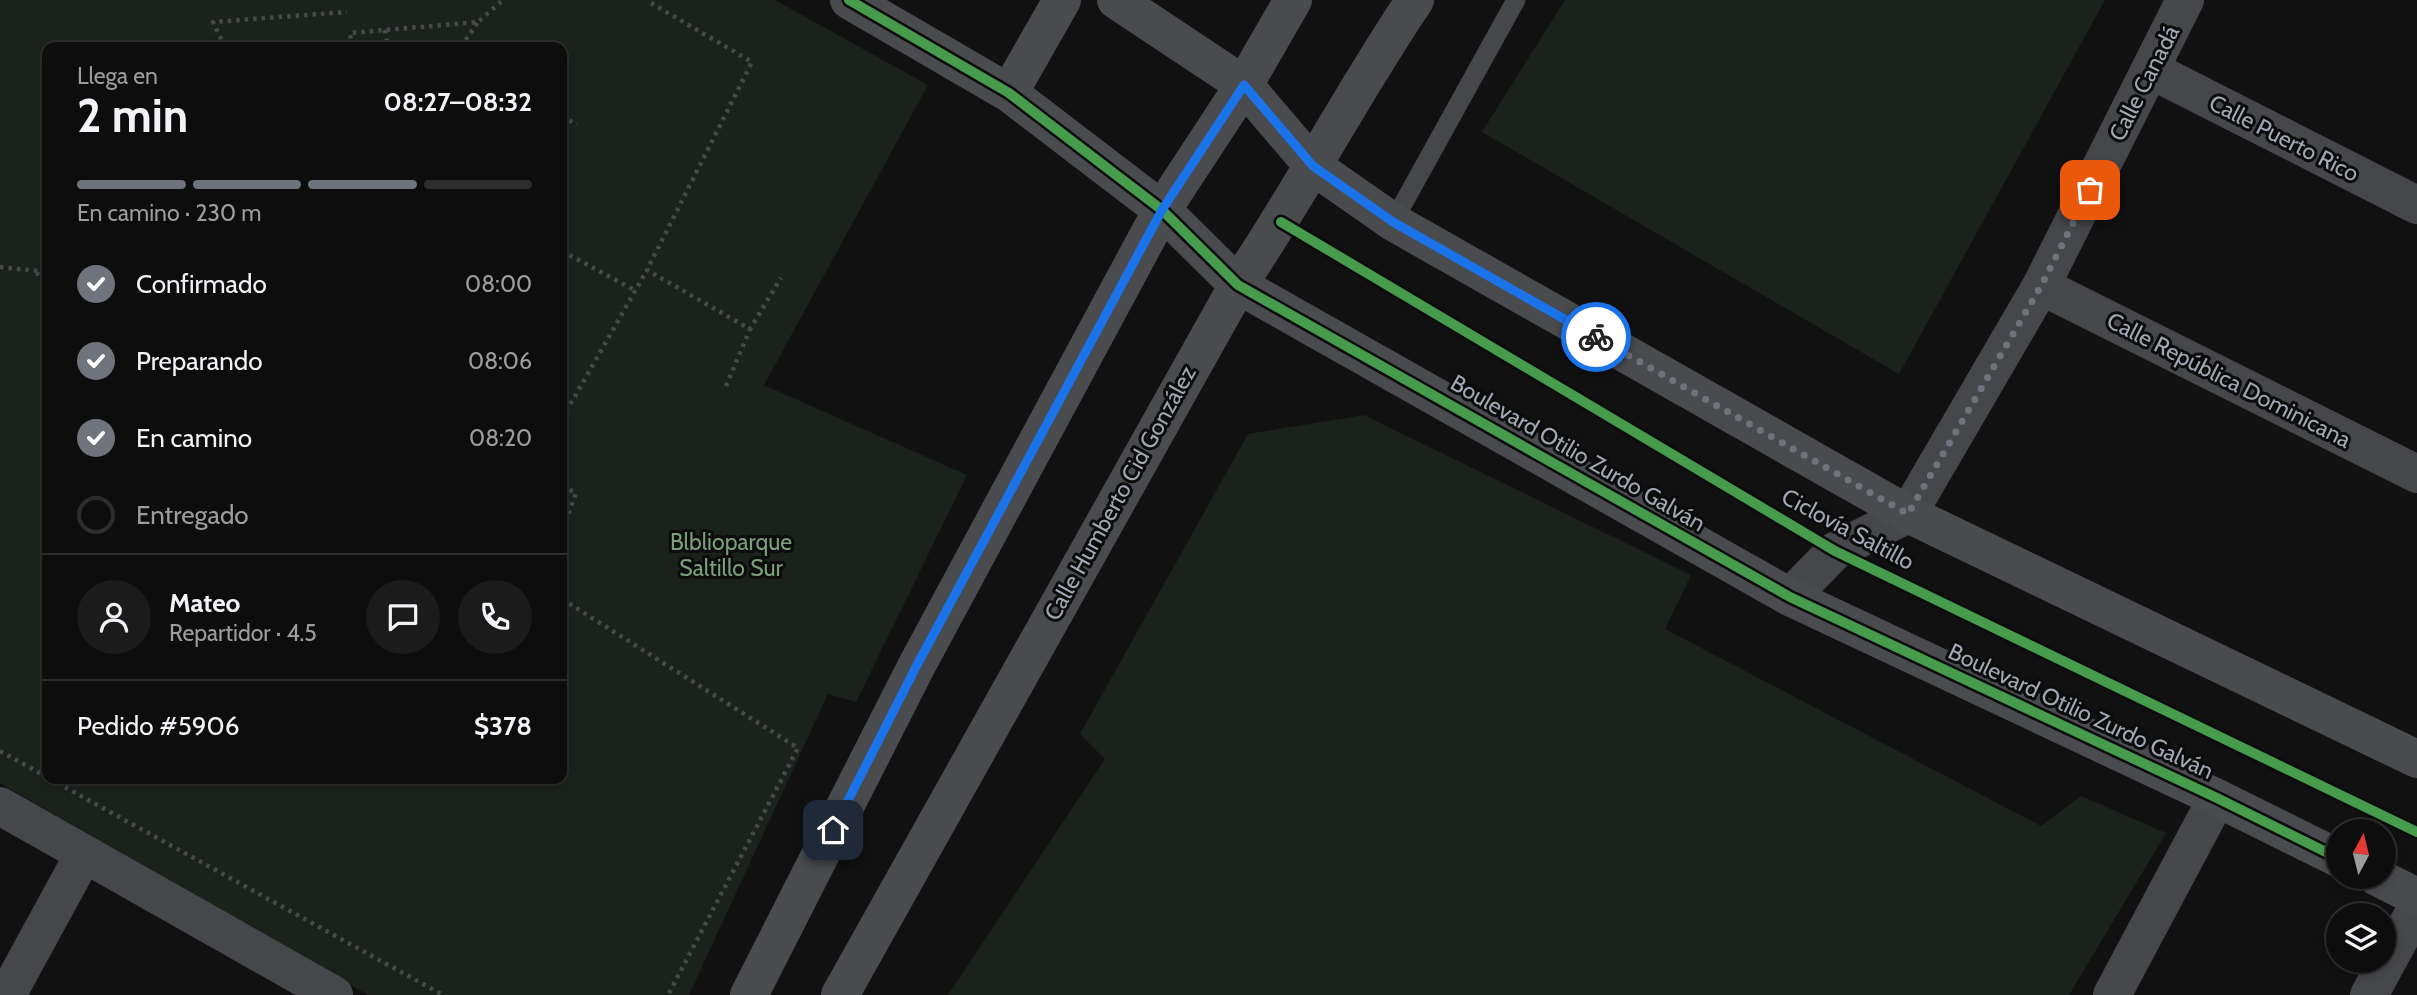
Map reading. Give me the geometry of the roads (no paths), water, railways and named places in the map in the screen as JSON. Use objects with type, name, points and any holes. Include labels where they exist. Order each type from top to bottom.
[{"type":"street","name":"Boulevard Otilio Zurdo Galván","points":[[849,0],[1009,93],[1162,210],[1238,285],[1790,597],[2326,852]]},
{"type":"street","points":[[1009,93],[1062,0]]},
{"type":"street","points":[[1116,0],[1244,85],[1313,166],[1393,222],[1908,514],[2417,759]]},
{"type":"street","points":[[749,995],[917,665],[1162,210],[1244,85],[1293,0]]},
{"type":"street","name":"Calle Humberto Cid González","points":[[840,995],[1238,285],[1281,222],[1379,53],[1415,0]]},
{"type":"street","name":"Calle Canadá","points":[[1908,514],[2041,286],[2185,0]]},
{"type":"street","name":"Calle Puerto Rico","points":[[2151,70],[2417,205]]},
{"type":"street","name":"Calle República Dominicana","points":[[2041,286],[2417,474]]},
{"type":"street","points":[[1790,597],[1835,551],[1908,514]]},
{"type":"street","points":[[2112,995],[2217,798]]},
{"type":"street","points":[[0,806],[334,995]]},
{"type":"street","points":[[8,995],[84,854]]},
{"type":"street","points":[[2396,886],[2417,897]]},
{"type":"street","points":[[2369,995],[2417,907]]},
{"type":"lane","points":[[1393,222],[1517,0]]},
{"type":"park label","name":"Blblioparque Saltillo Sur","points":[[731,555]]}]
